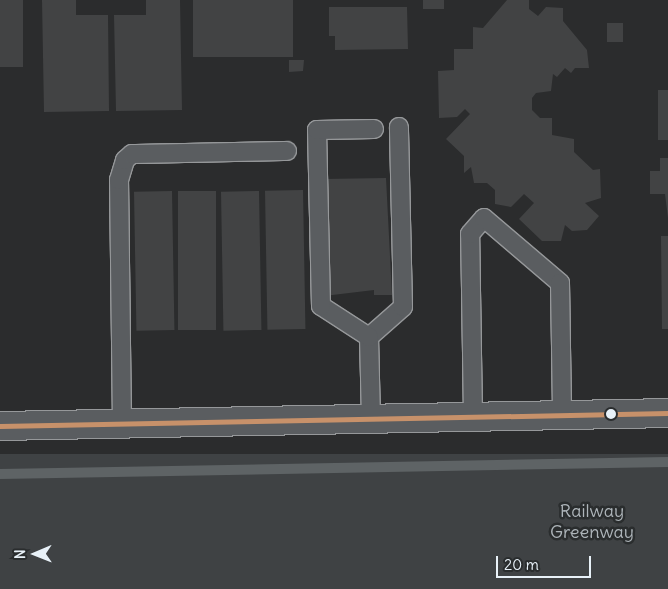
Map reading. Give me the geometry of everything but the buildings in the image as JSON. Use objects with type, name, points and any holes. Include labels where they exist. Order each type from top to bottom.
[{"type":"main road","points":[[0,426],[668,413]]},
{"type":"lane","points":[[371,419],[369,337],[403,307],[399,127]]},
{"type":"lane","points":[[369,337],[321,306],[317,130],[374,129]]},
{"type":"lane","points":[[122,424],[118,180],[125,160],[132,154],[287,151]]},
{"type":"lane","points":[[473,417],[470,234],[484,218],[560,283],[562,415]]},
{"type":"green space","name":"Railway Greenway","points":[[0,454],[668,454],[668,589],[0,589]]},
{"type":"waterway","points":[[0,474],[668,462]]},
{"type":"transit line","points":[[0,426],[668,413]]}]
